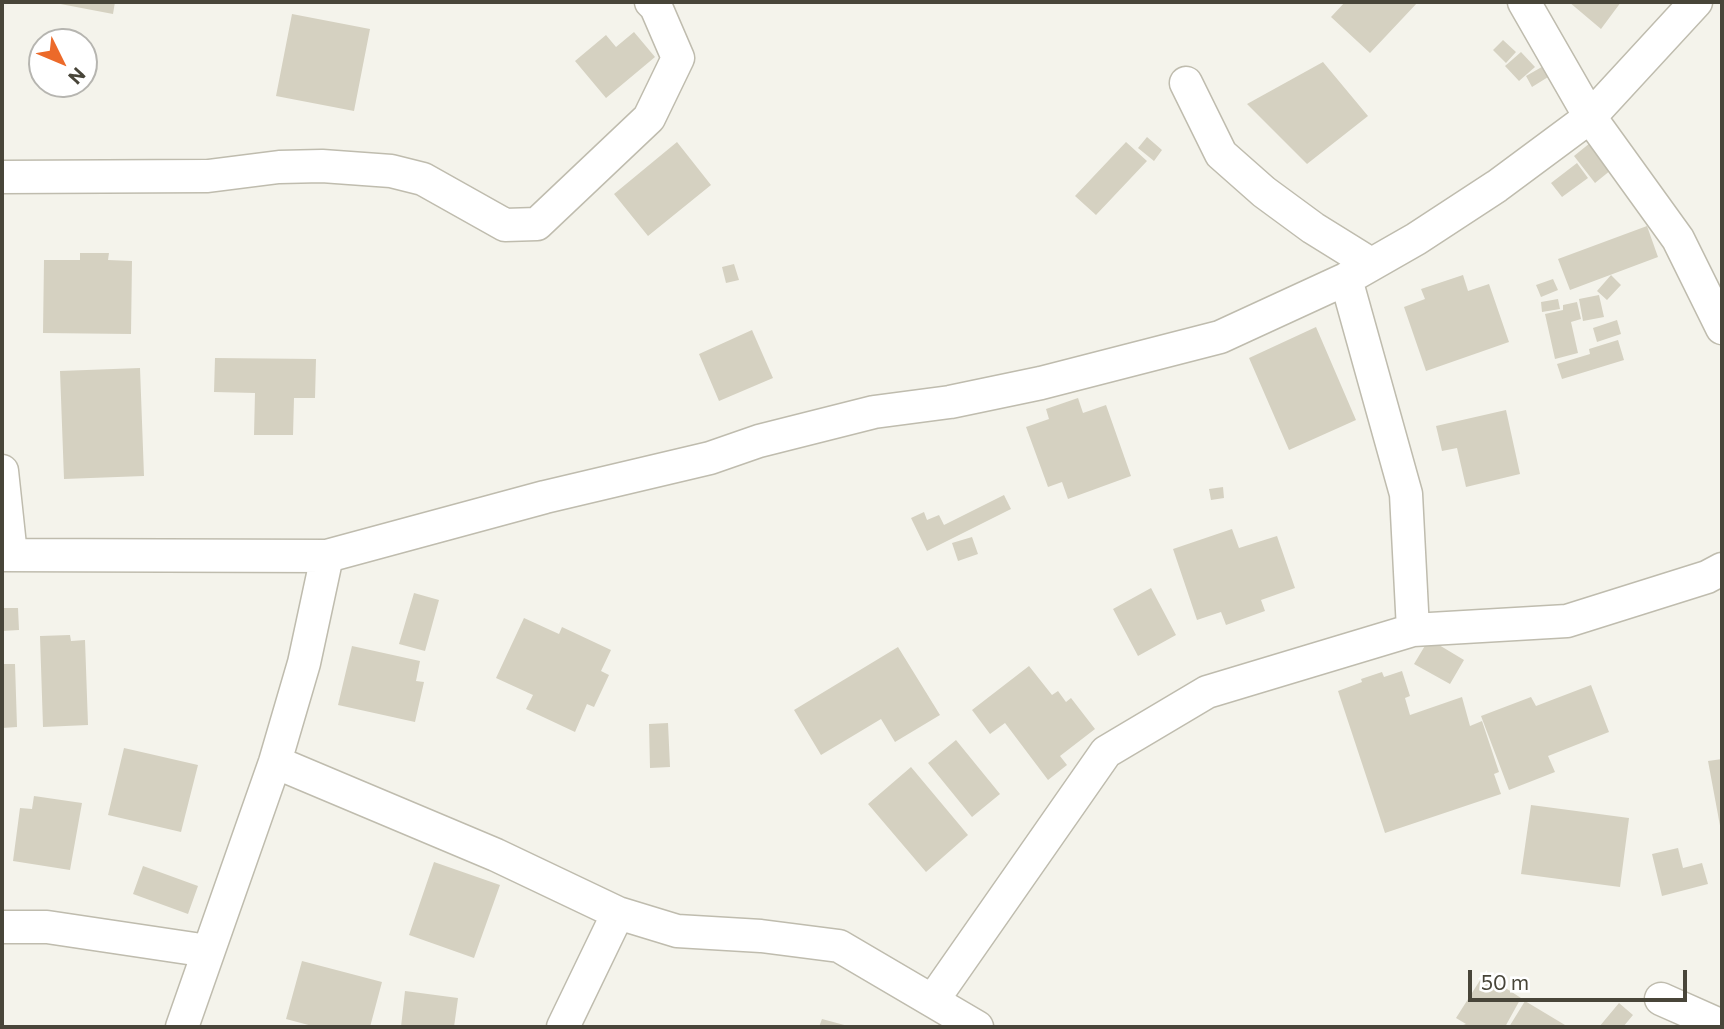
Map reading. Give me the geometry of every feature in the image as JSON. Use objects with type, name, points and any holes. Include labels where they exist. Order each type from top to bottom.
[{"type":"street","points":[[2,177],[208,176],[279,167],[322,166],[391,171],[422,179],[505,225],[537,223],[649,118],[678,58],[656,7],[651,2]]},
{"type":"street","points":[[1524,2],[1590,117],[1678,239],[1722,328]]},
{"type":"street","points":[[2,471],[7,555],[327,556],[545,497],[710,458],[760,441],[874,412],[950,402],[1041,383],[1220,337],[1358,271],[1416,239],[1497,186],[1590,117],[1696,2]]},
{"type":"street","points":[[1186,83],[1221,154],[1264,192],[1313,228],[1358,271],[1406,494],[1413,630]]},
{"type":"street","points":[[181,1027],[275,762],[304,663],[327,556]]},
{"type":"street","points":[[933,1000],[1106,752],[1207,692],[1413,630],[1567,621],[1707,577],[1722,569]]},
{"type":"street","points":[[275,762],[496,855],[618,914],[677,931],[761,936],[839,946],[977,1027]]},
{"type":"street","points":[[563,1027],[618,914]]},
{"type":"street","points":[[2,927],[47,927],[208,951]]},
{"type":"street","points":[[1661,999],[1722,1026]]},
{"type":"building","points":[[50,2],[115,2],[113,14]]},
{"type":"building","points":[[1345,2],[1418,2],[1370,53],[1331,17]]},
{"type":"building","points":[[1569,2],[1621,2],[1601,29]]},
{"type":"building","points":[[292,14],[370,29],[354,111],[276,96]]},
{"type":"building","points":[[634,32],[655,57],[606,98],[575,61],[606,35],[616,47]]},
{"type":"building","points":[[1503,40],[1516,52],[1506,63],[1493,50]]},
{"type":"building","points":[[1521,52],[1535,67],[1519,81],[1505,66]]},
{"type":"building","points":[[1323,62],[1368,116],[1307,164],[1247,104]]},
{"type":"building","points":[[1547,64],[1553,74],[1532,87],[1526,76]]},
{"type":"building","points":[[1147,137],[1162,150],[1154,161],[1138,148]]},
{"type":"building","points":[[677,142],[711,185],[648,236],[614,194]]},
{"type":"building","points":[[1126,142],[1147,161],[1096,215],[1075,196]]},
{"type":"building","points":[[1590,143],[1611,170],[1595,183],[1574,156]]},
{"type":"building","points":[[1577,163],[1588,178],[1562,197],[1551,183]]},
{"type":"building","points":[[1647,226],[1658,257],[1570,290],[1558,259]]},
{"type":"building","points":[[80,253],[109,253],[108,260],[132,261],[131,334],[43,333],[44,260],[80,260]]},
{"type":"building","points":[[734,264],[739,280],[726,283],[722,267]]},
{"type":"building","points":[[1463,275],[1468,291],[1489,284],[1509,342],[1426,371],[1404,307],[1425,299],[1421,289]]},
{"type":"building","points":[[1611,275],[1621,285],[1607,300],[1597,291]]},
{"type":"building","points":[[1553,279],[1558,290],[1541,297],[1536,285]]},
{"type":"building","points":[[1599,295],[1604,317],[1583,321],[1579,299]]},
{"type":"building","points":[[1558,299],[1560,309],[1542,312],[1541,302]]},
{"type":"building","points":[[1577,302],[1581,319],[1571,322],[1578,353],[1555,359],[1545,314],[1563,310],[1563,305]]},
{"type":"building","points":[[1617,320],[1621,334],[1597,342],[1593,328]]},
{"type":"building","points":[[1316,327],[1356,420],[1289,450],[1249,358]]},
{"type":"building","points":[[752,330],[773,378],[719,401],[699,354]]},
{"type":"building","points":[[1618,340],[1624,360],[1562,379],[1557,364],[1590,354],[1589,349]]},
{"type":"building","points":[[215,358],[316,359],[315,398],[294,398],[293,435],[254,435],[255,393],[214,392]]},
{"type":"building","points":[[140,368],[144,476],[64,479],[60,371]]},
{"type":"building","points":[[1078,398],[1083,413],[1106,405],[1131,476],[1068,499],[1062,482],[1048,487],[1026,427],[1049,419],[1046,409]]},
{"type":"building","points":[[1506,410],[1520,474],[1466,487],[1457,448],[1442,451],[1436,426]]},
{"type":"building","points":[[1223,487],[1224,498],[1211,500],[1209,489]]},
{"type":"building","points":[[1004,495],[1011,509],[927,551],[911,518],[924,512],[927,520],[939,515],[944,525]]},
{"type":"building","points":[[1232,529],[1239,548],[1277,536],[1295,588],[1261,600],[1265,611],[1226,625],[1221,612],[1197,620],[1173,549]]},
{"type":"building","points":[[972,537],[978,554],[958,561],[952,543]]},
{"type":"building","points":[[1151,588],[1176,635],[1138,656],[1113,609]]},
{"type":"building","points":[[414,593],[439,600],[425,651],[399,644]]},
{"type":"building","points":[[2,608],[18,608],[19,630],[2,631]]},
{"type":"building","points":[[524,618],[559,634],[562,627],[611,650],[601,671],[609,675],[594,707],[587,704],[575,732],[526,709],[533,695],[496,678]]},
{"type":"building","points":[[70,635],[71,641],[85,640],[88,725],[43,727],[40,636]]},
{"type":"building","points":[[1429,639],[1464,660],[1450,684],[1414,664]]},
{"type":"building","points":[[352,646],[420,661],[416,681],[424,682],[415,722],[338,705]]},
{"type":"building","points":[[898,647],[940,715],[895,742],[881,719],[821,755],[794,710]]},
{"type":"building","points":[[2,664],[15,664],[17,727],[2,728]]},
{"type":"building","points":[[1029,666],[1052,695],[1058,691],[1066,702],[1071,698],[1095,729],[1060,756],[1067,765],[1048,780],[1005,723],[990,734],[972,710]]},
{"type":"building","points":[[1402,671],[1410,696],[1405,698],[1410,715],[1462,697],[1470,726],[1482,721],[1499,772],[1494,774],[1501,794],[1385,833],[1338,691],[1382,672],[1384,677]]},
{"type":"building","points":[[1591,685],[1609,732],[1548,756],[1555,772],[1509,790],[1481,716],[1531,697],[1536,706]]},
{"type":"building","points":[[668,723],[670,767],[650,768],[649,724]]},
{"type":"building","points":[[956,740],[1000,794],[972,817],[928,763]]},
{"type":"building","points":[[124,748],[198,765],[181,832],[108,815]]},
{"type":"building","points":[[1722,759],[1722,831],[1721,831],[1708,761]]},
{"type":"building","points":[[911,767],[968,835],[926,872],[868,804]]},
{"type":"building","points":[[34,796],[82,803],[70,870],[13,861],[20,808],[32,809]]},
{"type":"building","points":[[1531,805],[1629,818],[1620,887],[1521,874]]},
{"type":"building","points":[[1678,848],[1683,868],[1702,863],[1708,884],[1662,896],[1652,854]]},
{"type":"building","points":[[434,862],[500,885],[474,958],[409,935]]},
{"type":"building","points":[[143,866],[198,886],[188,914],[133,894]]},
{"type":"building","points":[[302,961],[382,982],[370,1027],[316,1027],[286,1019]]},
{"type":"building","points":[[1484,974],[1521,998],[1505,1027],[1458,1027],[1466,1024],[1456,1018]]},
{"type":"building","points":[[405,991],[458,998],[454,1027],[401,1027]]},
{"type":"building","points":[[1525,1001],[1565,1025],[1564,1027],[1509,1027]]},
{"type":"building","points":[[1619,1003],[1633,1015],[1623,1027],[1599,1027]]},
{"type":"building","points":[[822,1019],[848,1026],[848,1027],[819,1027]]}]
